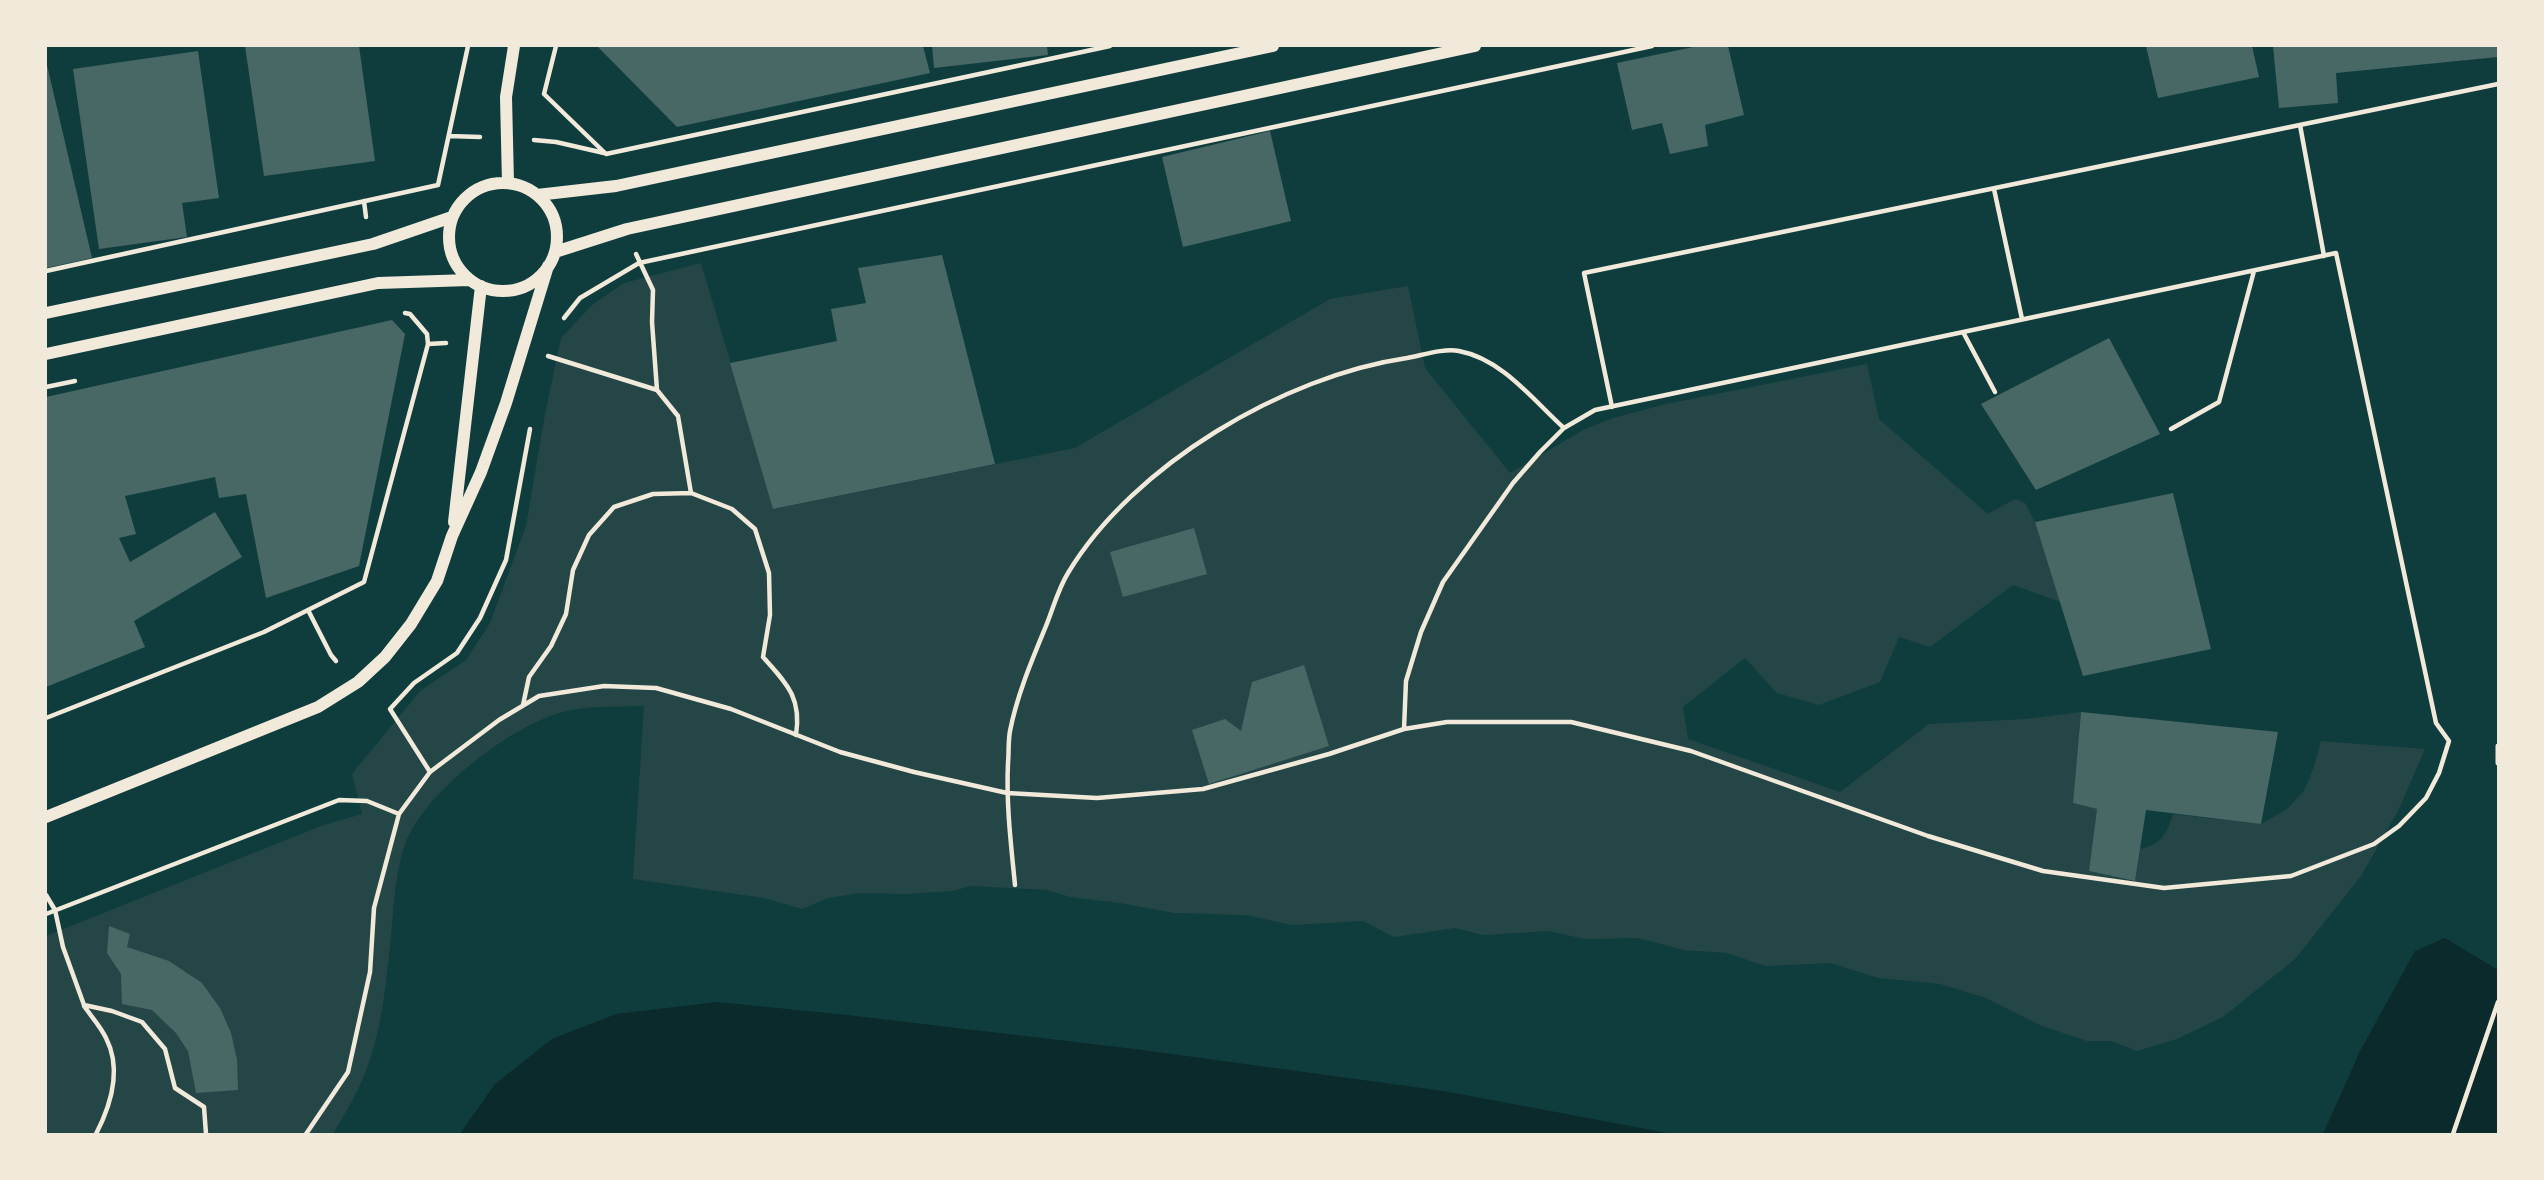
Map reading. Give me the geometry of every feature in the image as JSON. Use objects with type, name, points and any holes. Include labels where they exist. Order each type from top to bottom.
[{"type":"street","points":[[508,183],[506,97],[514,46]]},
{"type":"street","points":[[537,195],[616,186],[1273,46]]},
{"type":"street","points":[[555,252],[627,229],[1475,46]]},
{"type":"street","points":[[46,817],[318,707],[358,682],[385,657],[411,624],[436,581],[506,403],[548,266],[555,252],[557,236],[554,220],[537,195],[508,183],[490,184],[474,190],[461,202],[452,217],[448,235],[451,254],[460,270],[475,283]]},
{"type":"street","points":[[46,313],[373,244],[452,217]]},
{"type":"street","points":[[46,354],[378,283],[475,283],[495,290],[511,291],[538,278],[548,266]]},
{"type":"street","points":[[452,536],[475,283]]},
{"type":"lane","points":[[2498,746],[2498,763]]},
{"type":"path","points":[[46,271],[438,185],[468,46]]},
{"type":"path","points":[[556,46],[544,94],[606,154]]},
{"type":"path","points":[[556,142],[606,154],[1110,46]]},
{"type":"path","points":[[1619,46],[1621,52]]},
{"type":"path","points":[[559,325],[580,298],[639,263],[1652,46]]},
{"type":"path","points":[[1612,407],[1584,273],[2498,84]]},
{"type":"path","points":[[2300,125],[2323,256]]},
{"type":"path","points":[[449,136],[465,136]]},
{"type":"path","points":[[1994,189],[2022,319]]},
{"type":"path","points":[[306,1135],[348,1072],[370,972],[374,908],[399,814],[430,772],[499,720],[539,696],[604,686],[656,688],[731,709],[840,752],[1007,793],[1097,798],[1203,789],[1329,754],[1404,729],[1447,722],[1572,722],[1691,751],[1928,836],[2043,871],[2164,888],[2291,876],[2374,844],[2399,826],[2426,798],[2439,773],[2449,741],[2435,723],[2336,253],[1595,410],[1564,428],[1513,483],[1443,582],[1421,632],[1406,681],[1404,729]]},
{"type":"path","points":[[639,263],[653,290],[652,322],[657,390]]},
{"type":"path","points":[[2171,429],[2219,402],[2254,271]]},
{"type":"path","points":[[46,718],[264,632],[364,582],[428,344],[427,334],[410,314],[397,312]]},
{"type":"path","points":[[1962,332],[1995,392]]},
{"type":"path","points":[[549,345],[546,356],[657,390],[678,416],[691,493]]},
{"type":"path","points":[[1015,884],[1007,793],[1009,733],[1030,665],[1067,574],[1102,526],[1153,475],[1204,439],[1290,391],[1386,361],[1457,350],[1481,357],[1510,377],[1564,428]]},
{"type":"path","points":[[430,772],[390,709],[414,682],[457,653],[480,618],[506,560],[531,422]]},
{"type":"path","points":[[522,706],[529,677],[551,646],[566,614],[573,570],[589,535],[614,507],[653,494],[691,493],[732,509],[755,529],[769,573],[770,615],[762,657],[788,685],[800,715],[796,735]]},
{"type":"path","points":[[308,610],[331,656]]},
{"type":"path","points":[[46,914],[339,800],[367,801],[399,814]]},
{"type":"path","points":[[46,895],[55,910],[63,947],[84,1005],[107,1040],[116,1080],[103,1122],[96,1135]]},
{"type":"path","points":[[2453,1135],[2498,1002]]},
{"type":"path","points":[[84,1005],[113,1011],[142,1022],[165,1049],[175,1088],[204,1107],[206,1135]]},
{"type":"shaded area","points":[[701,263],[774,509],[1075,448],[1330,299],[1408,286],[1425,368],[1510,473],[1585,429],[1613,418],[1666,404],[1867,364],[1879,419],[1988,514],[2015,499],[2025,503],[2035,522],[2061,602],[2013,585],[1930,647],[1899,637],[1880,682],[1819,705],[1777,693],[1745,658],[1683,707],[1688,739],[1840,792],[1929,724],[2026,719],[2081,712],[2073,803],[2097,809],[2089,871],[2135,881],[2140,849],[2153,845],[2162,838],[2173,814],[2261,824],[2286,810],[2304,791],[2321,741],[2425,749],[2398,811],[2361,876],[2295,959],[2223,1017],[2177,1039],[2137,1051],[2111,1041],[2087,1041],[2042,1026],[1986,998],[1940,984],[1879,978],[1830,963],[1765,966],[1727,953],[1684,950],[1638,938],[1585,939],[1548,931],[1484,935],[1455,928],[1394,937],[1363,921],[1292,925],[1246,915],[1174,913],[1070,897],[1047,890],[971,886],[952,891],[906,894],[861,893],[828,898],[802,909],[764,898],[633,879],[644,706],[580,709],[538,721],[493,748],[449,784],[415,824],[405,844],[398,870],[386,984],[375,1044],[358,1089],[333,1134],[46,1134],[46,936],[321,826],[362,814],[352,774],[420,691],[466,660],[490,623],[526,526],[561,338],[592,305],[624,283]]},
{"type":"shaded area","points":[[2445,938],[2498,970],[2498,1134],[2323,1134],[2360,1051],[2415,951]]},
{"type":"shaded area","points":[[717,1002],[1135,1049],[1444,1091],[1673,1134],[460,1134],[495,1084],[552,1039],[616,1014]]},
{"type":"building","points":[[245,46],[359,46],[375,161],[264,176]]},
{"type":"building","points":[[597,46],[923,46],[930,73],[677,127]]},
{"type":"building","points":[[932,46],[1047,46],[1048,55],[934,68]]},
{"type":"building","points":[[1698,46],[1728,46],[1744,115],[1705,125],[1708,146],[1670,154],[1662,123],[1632,130],[1617,63]]},
{"type":"building","points":[[2146,46],[2252,46],[2259,77],[2158,98]]},
{"type":"building","points":[[2273,46],[2498,46],[2498,57],[2336,73],[2338,103],[2279,108]]},
{"type":"building","points":[[198,51],[219,198],[182,203],[187,237],[99,249],[73,69]]},
{"type":"building","points":[[46,65],[92,258],[46,268]]},
{"type":"building","points":[[1270,131],[1291,221],[1183,247],[1162,157]]},
{"type":"building","points":[[942,255],[995,464],[773,509],[730,363],[837,341],[831,309],[866,303],[858,268]]},
{"type":"building","points":[[392,320],[405,334],[359,566],[266,598],[246,494],[219,498],[215,477],[125,496],[136,534],[119,538],[130,562],[215,512],[242,557],[134,621],[145,647],[46,687],[46,397]]},
{"type":"building","points":[[2109,338],[2160,434],[2036,490],[1981,404]]},
{"type":"building","points":[[2173,493],[2211,649],[2083,676],[2035,522]]},
{"type":"building","points":[[1194,528],[1207,574],[1123,597],[1110,552]]},
{"type":"building","points":[[1304,665],[1329,746],[1209,784],[1192,730],[1225,719],[1241,731],[1252,682]]},
{"type":"building","points":[[2081,712],[2278,732],[2261,824],[2146,810],[2135,881],[2089,871],[2097,809],[2073,803]]},
{"type":"building","points":[[109,926],[130,934],[127,947],[169,961],[202,983],[220,1008],[231,1033],[237,1060],[238,1090],[196,1093],[188,1051],[176,1033],[152,1010],[122,1004],[121,974],[107,953]]}]
